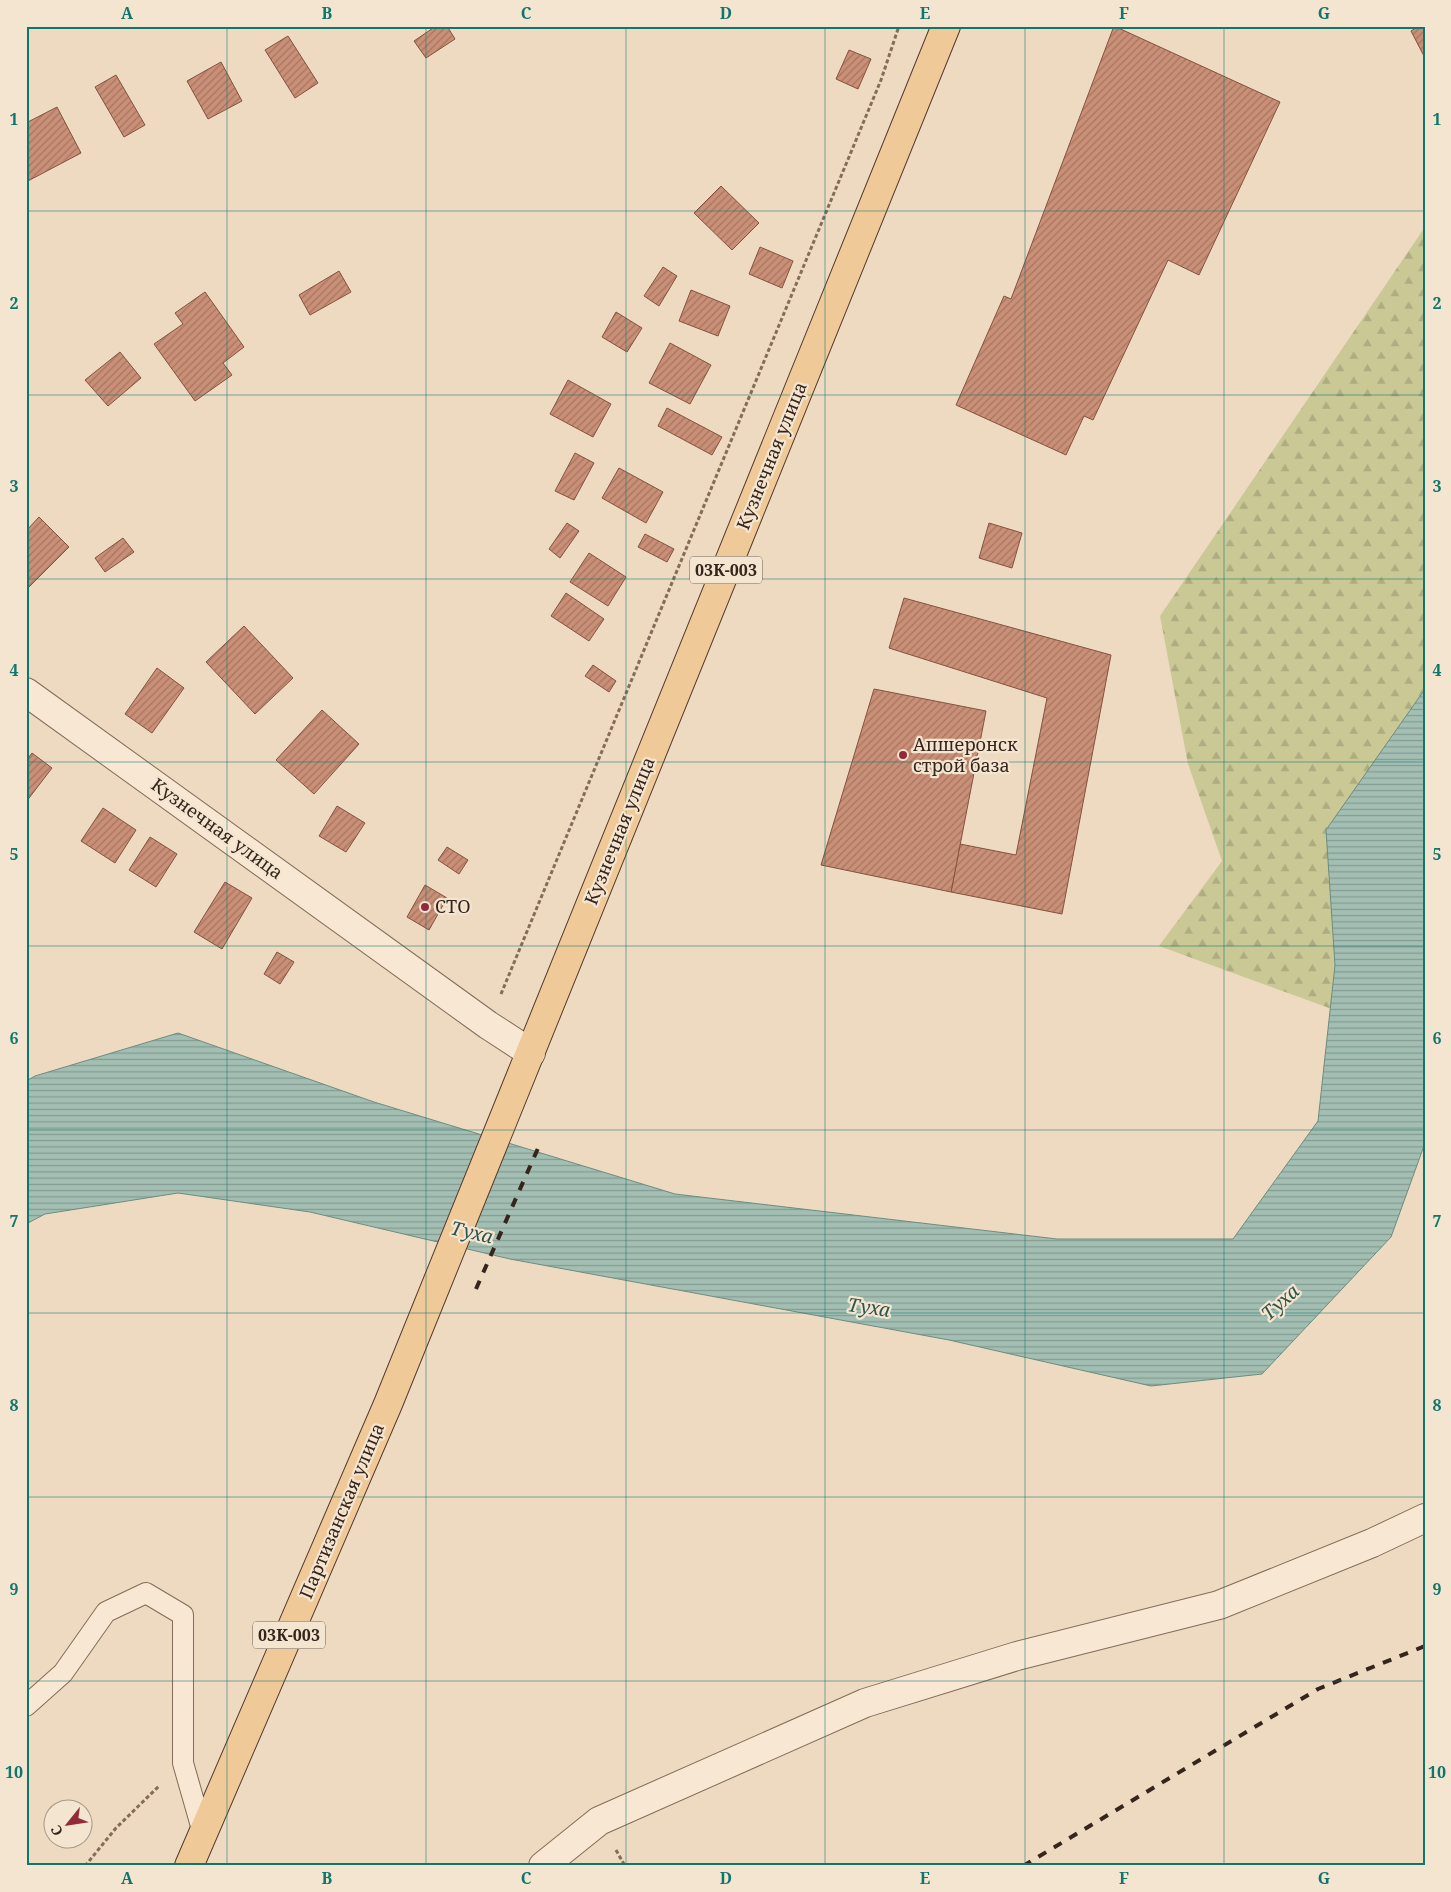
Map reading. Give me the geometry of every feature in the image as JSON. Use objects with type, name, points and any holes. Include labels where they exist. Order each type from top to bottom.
[{"type":"main road","name":"Кузнечная улица","points":[[388,1404],[946,26]]},
{"type":"main road","name":"Партизанская улица","points":[[189,1866],[388,1404]]},
{"type":"street","name":"Кузнечная улица","points":[[26,692],[488,1025],[530,1052]]},
{"type":"street","points":[[543,1866],[599,1821],[865,1703],[1017,1656],[1219,1605],[1372,1544],[1425,1518]]},
{"type":"lane","points":[[26,1706],[62,1673],[106,1612],[146,1593],[182,1614],[184,1763],[203,1833]]},
{"type":"path","points":[[488,1025],[878,90],[900,26]]},
{"type":"path","points":[[85,1866],[116,1828],[184,1763]]},
{"type":"green space","points":[[1425,227],[1425,1043],[1159,946],[1222,861],[1188,764],[1160,616]]},
{"type":"water","name":"Туха","points":[[1425,689],[1425,1143],[1391,1237],[1262,1374],[1151,1386],[949,1340],[510,1259],[310,1212],[178,1193],[45,1214],[26,1224],[26,1081],[35,1076],[178,1033],[374,1102],[675,1194],[1057,1239],[1233,1239],[1318,1121],[1335,965],[1326,830]]},
{"type":"building","points":[[436,26],[447,26],[455,39],[426,58],[414,41]]},
{"type":"building","points":[[1114,26],[1280,102],[1199,275],[1168,260],[1093,420],[1084,416],[1066,455],[956,405],[1004,296],[1011,299]]},
{"type":"building","points":[[1419,26],[1425,26],[1425,58],[1411,31]]},
{"type":"building","points":[[288,36],[318,83],[295,98],[265,50]]},
{"type":"building","points":[[849,50],[871,59],[858,89],[836,79]]},
{"type":"building","points":[[221,62],[242,101],[208,119],[187,81]]},
{"type":"building","points":[[116,75],[145,125],[124,137],[95,87]]},
{"type":"building","points":[[57,107],[81,153],[26,182],[26,123]]},
{"type":"building","points":[[721,186],[759,223],[732,250],[694,213]]},
{"type":"building","points":[[760,247],[793,261],[782,288],[749,274]]},
{"type":"building","points":[[663,267],[677,276],[659,306],[644,296]]},
{"type":"building","points":[[339,271],[351,292],[310,315],[299,295]]},
{"type":"building","points":[[691,290],[730,306],[718,336],[679,321]]},
{"type":"building","points":[[205,292],[244,347],[223,363],[232,375],[195,401],[154,344],[183,324],[175,313]]},
{"type":"building","points":[[616,312],[642,328],[627,352],[602,337]]},
{"type":"building","points":[[670,343],[711,365],[690,404],[649,383]]},
{"type":"building","points":[[120,352],[141,378],[108,406],[85,380]]},
{"type":"building","points":[[568,380],[611,404],[593,437],[550,414]]},
{"type":"building","points":[[667,408],[722,437],[712,455],[658,426]]},
{"type":"building","points":[[575,453],[594,463],[574,500],[555,491]]},
{"type":"building","points":[[619,468],[663,492],[646,523],[602,498]]},
{"type":"building","points":[[39,517],[69,547],[29,587],[26,584],[26,531]]},
{"type":"building","points":[[567,523],[579,531],[560,558],[549,549]]},
{"type":"building","points":[[989,523],[1022,533],[1012,568],[979,558]]},
{"type":"building","points":[[645,534],[674,549],[667,562],[638,547]]},
{"type":"building","points":[[123,538],[134,552],[105,572],[95,558]]},
{"type":"building","points":[[589,553],[626,577],[608,606],[570,582]]},
{"type":"building","points":[[566,593],[604,619],[589,641],[551,616]]},
{"type":"building","points":[[904,598],[1111,655],[1062,914],[951,892],[960,844],[1016,855],[1047,698],[889,648]]},
{"type":"building","points":[[244,626],[293,678],[255,714],[206,662]]},
{"type":"building","points":[[593,665],[616,681],[609,692],[585,676]]},
{"type":"building","points":[[157,668],[184,688],[152,733],[125,714]]},
{"type":"building","points":[[874,689],[986,711],[951,892],[821,865]]},
{"type":"building","points":[[322,710],[359,744],[314,794],[276,760]]},
{"type":"building","points":[[32,753],[52,768],[26,802],[26,761]]},
{"type":"building","points":[[337,806],[365,823],[346,852],[319,836]]},
{"type":"building","points":[[103,808],[136,830],[115,863],[81,841]]},
{"type":"building","points":[[150,837],[177,854],[156,887],[129,870]]},
{"type":"building","points":[[447,847],[468,860],[459,874],[438,860]]},
{"type":"building","points":[[225,882],[252,898],[222,949],[194,932]]},
{"type":"building","points":[[425,885],[447,898],[429,930],[407,917]]},
{"type":"building","points":[[277,952],[294,962],[280,984],[264,974]]},
{"type":"railway","points":[[476,1289],[539,1146]]},
{"type":"railway","points":[[1023,1866],[1318,1689],[1425,1646]]},
{"type":"place","name":"Апшеронск строй база","points":[[903,755]]},
{"type":"place","name":"СТО","points":[[425,907]]}]
